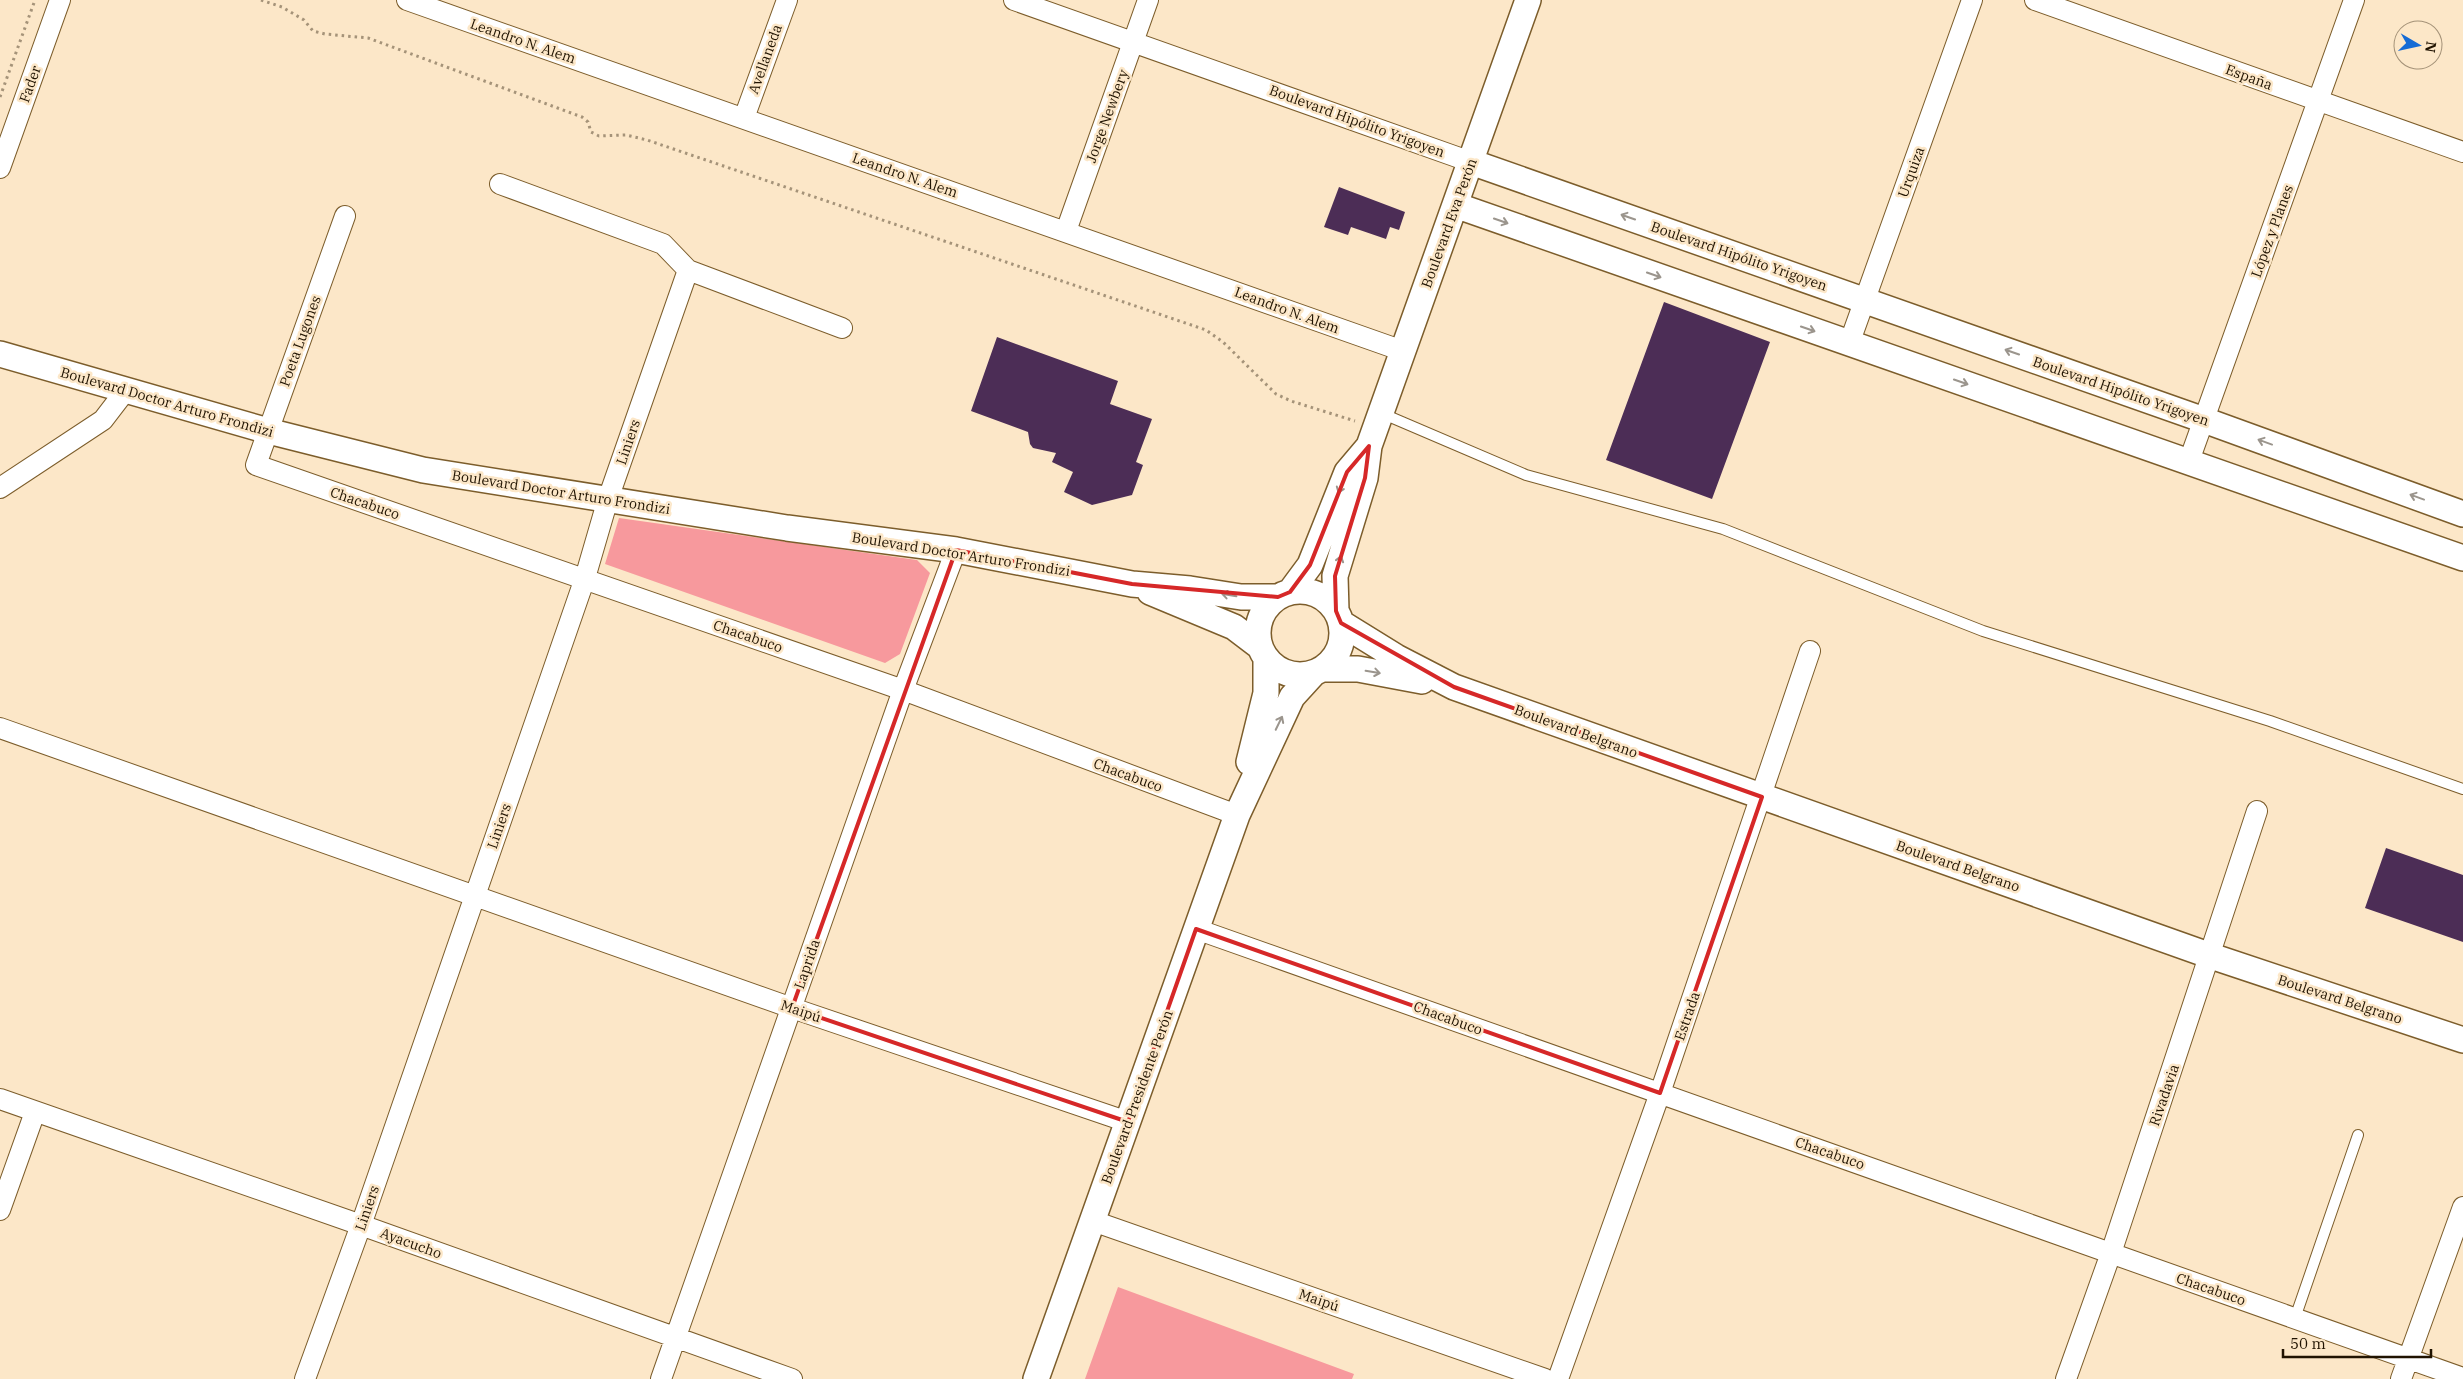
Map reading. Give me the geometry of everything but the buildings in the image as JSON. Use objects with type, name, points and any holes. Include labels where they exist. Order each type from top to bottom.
[{"type":"street","name":"Fader","points":[[0,168],[60,0]]},
{"type":"street","name":"Leandro N. Alem","points":[[407,0],[1402,351]]},
{"type":"street","name":"Avellaneda","points":[[744,118],[787,0]]},
{"type":"street","name":"Boulevard Hipólito Yrigoyen","points":[[1014,0],[2204,420],[2463,514]]},
{"type":"street","name":"Jorge Newbery","points":[[1066,231],[1148,0]]},
{"type":"street","name":"Boulevard Eva Perón","points":[[1376,429],[1402,351],[1528,0]]},
{"type":"street","name":"Urquiza","points":[[1850,344],[1972,0]]},
{"type":"street","name":"España","points":[[2035,0],[2463,152]]},
{"type":"street","name":"López y Planes","points":[[2188,461],[2354,0]]},
{"type":"street","points":[[500,184],[663,244],[688,270],[842,328]]},
{"type":"street","points":[[1455,205],[2463,558]]},
{"type":"street","name":"Poeta Lugones","points":[[256,465],[344,216]]},
{"type":"street","name":"Liniers","points":[[305,1379],[361,1225],[585,578],[608,499],[688,270]]},
{"type":"street","name":"Boulevard Doctor Arturo Frondizi","points":[[0,354],[268,431],[423,470],[787,528],[956,550],[1132,584],[1190,589],[1241,597],[1284,595]]},
{"type":"street","points":[[0,488],[9,471],[103,420],[126,390]]},
{"type":"street","name":"Boulevard Presidente Perón","points":[[1237,815],[1266,693],[1258,632],[1261,618],[1268,606],[1284,595],[1310,566],[1347,472],[1376,429]]},
{"type":"street","name":"Boulevard Presidente Perón","points":[[1036,1379],[1237,815],[1292,697],[1339,650],[1342,636],[1335,576],[1365,478],[1376,429]]},
{"type":"street","name":"Chacabuco","points":[[256,465],[903,690],[1237,815]]},
{"type":"street","name":"Laprida","points":[[661,1379],[903,690],[956,550]]},
{"type":"street","name":"Boulevard Doctor Arturo Frondizi","points":[[1132,584],[1234,627],[1262,652]]},
{"type":"street","points":[[1284,595],[1303,591],[1316,594],[1327,601],[1339,617]]},
{"type":"street","name":"Boulevard Belgrano","points":[[1339,617],[1396,658],[1454,687],[2211,956],[2463,1040]]},
{"type":"street","points":[[1262,652],[1276,668],[1288,674],[1300,676],[1318,671]]},
{"type":"street","name":"Estrada","points":[[1558,1379],[1660,1093],[1762,798],[1810,652]]},
{"type":"street","name":"Boulevard Belgrano","points":[[1318,671],[1358,669],[1454,687]]},
{"type":"street","name":"Maipú","points":[[0,728],[792,1008],[1128,1122]]},
{"type":"street","name":"Rivadavia","points":[[2066,1379],[2111,1253],[2211,956],[2257,810]]},
{"type":"street","name":"Chacabuco","points":[[1196,929],[2463,1378]]},
{"type":"street","name":"Ayacucho","points":[[0,1099],[361,1225],[792,1379]]},
{"type":"street","points":[[0,1210],[35,1112]]},
{"type":"street","points":[[2401,1379],[2463,1207]]},
{"type":"street","name":"Maipú","points":[[1092,1221],[1545,1379]]},
{"type":"lane","points":[[1376,429],[1526,475],[1723,529],[1983,631],[2270,721],[2463,789]]},
{"type":"lane","points":[[2295,1318],[2358,1136]]},
{"type":"path","points":[[0,97],[34,0]]},
{"type":"path","points":[[261,0],[304,20],[313,31],[368,38],[582,117],[588,122],[591,132],[599,136],[626,135],[647,140],[1206,330],[1223,342],[1276,394],[1291,401],[1376,429]]},
{"type":"highlighted area","points":[[1369,446],[1365,478],[1335,576],[1336,611],[1341,623],[1454,687],[1762,797],[1660,1093],[1196,929],[1128,1122],[792,1008],[956,550],[1132,584],[1278,597],[1290,592],[1310,565],[1347,472]]},
{"type":"shaded area","points":[[619,518],[917,560],[930,573],[900,654],[885,663],[605,564]]},
{"type":"shaded area","points":[[1118,1287],[1354,1374],[1352,1379],[1085,1379]]}]
